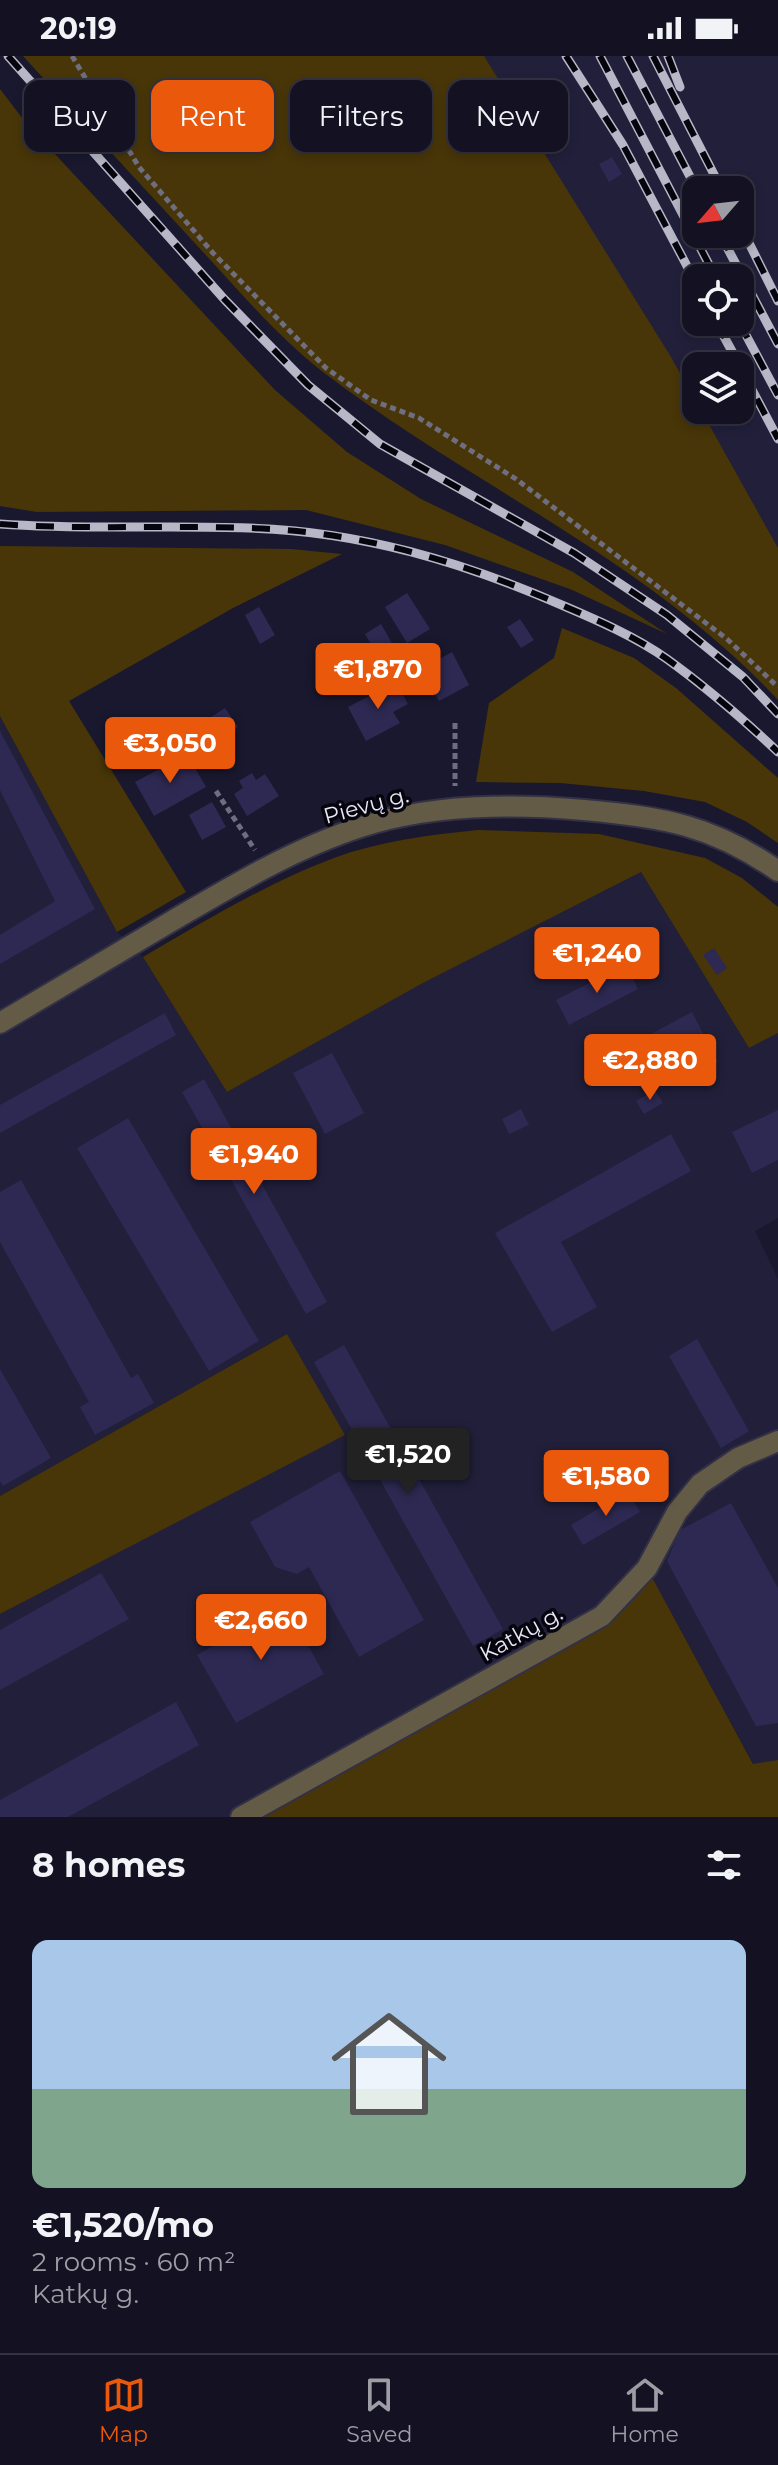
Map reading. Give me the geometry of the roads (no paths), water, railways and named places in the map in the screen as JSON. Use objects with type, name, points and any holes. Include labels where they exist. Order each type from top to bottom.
[{"type":"street","name":"Pievų g.","points":[[0,1023],[266,866],[375,823],[456,809],[544,806],[656,819],[699,828],[738,843],[778,871]]},
{"type":"street","name":"Katkų g.","points":[[241,1817],[602,1616],[647,1568],[677,1512],[700,1484],[738,1458],[778,1441]]},
{"type":"railway","points":[[8,56],[225,300],[308,385],[380,444],[574,553],[667,615],[743,677],[778,714]]},
{"type":"railway","points":[[566,56],[623,145],[686,264]]},
{"type":"railway","points":[[600,56],[709,264]]},
{"type":"railway","points":[[627,56],[690,176]]},
{"type":"railway","points":[[653,56],[715,176]]},
{"type":"railway","points":[[668,56],[680,87]]},
{"type":"railway","points":[[727,248],[778,344]]},
{"type":"railway","points":[[752,248],[778,301]]},
{"type":"railway","points":[[724,336],[732,352]]},
{"type":"railway","points":[[746,336],[778,395]]},
{"type":"railway","points":[[754,394],[778,439]]},
{"type":"railway","points":[[0,524],[290,530],[371,542],[449,563],[526,590],[643,644],[710,692],[778,752]]}]
